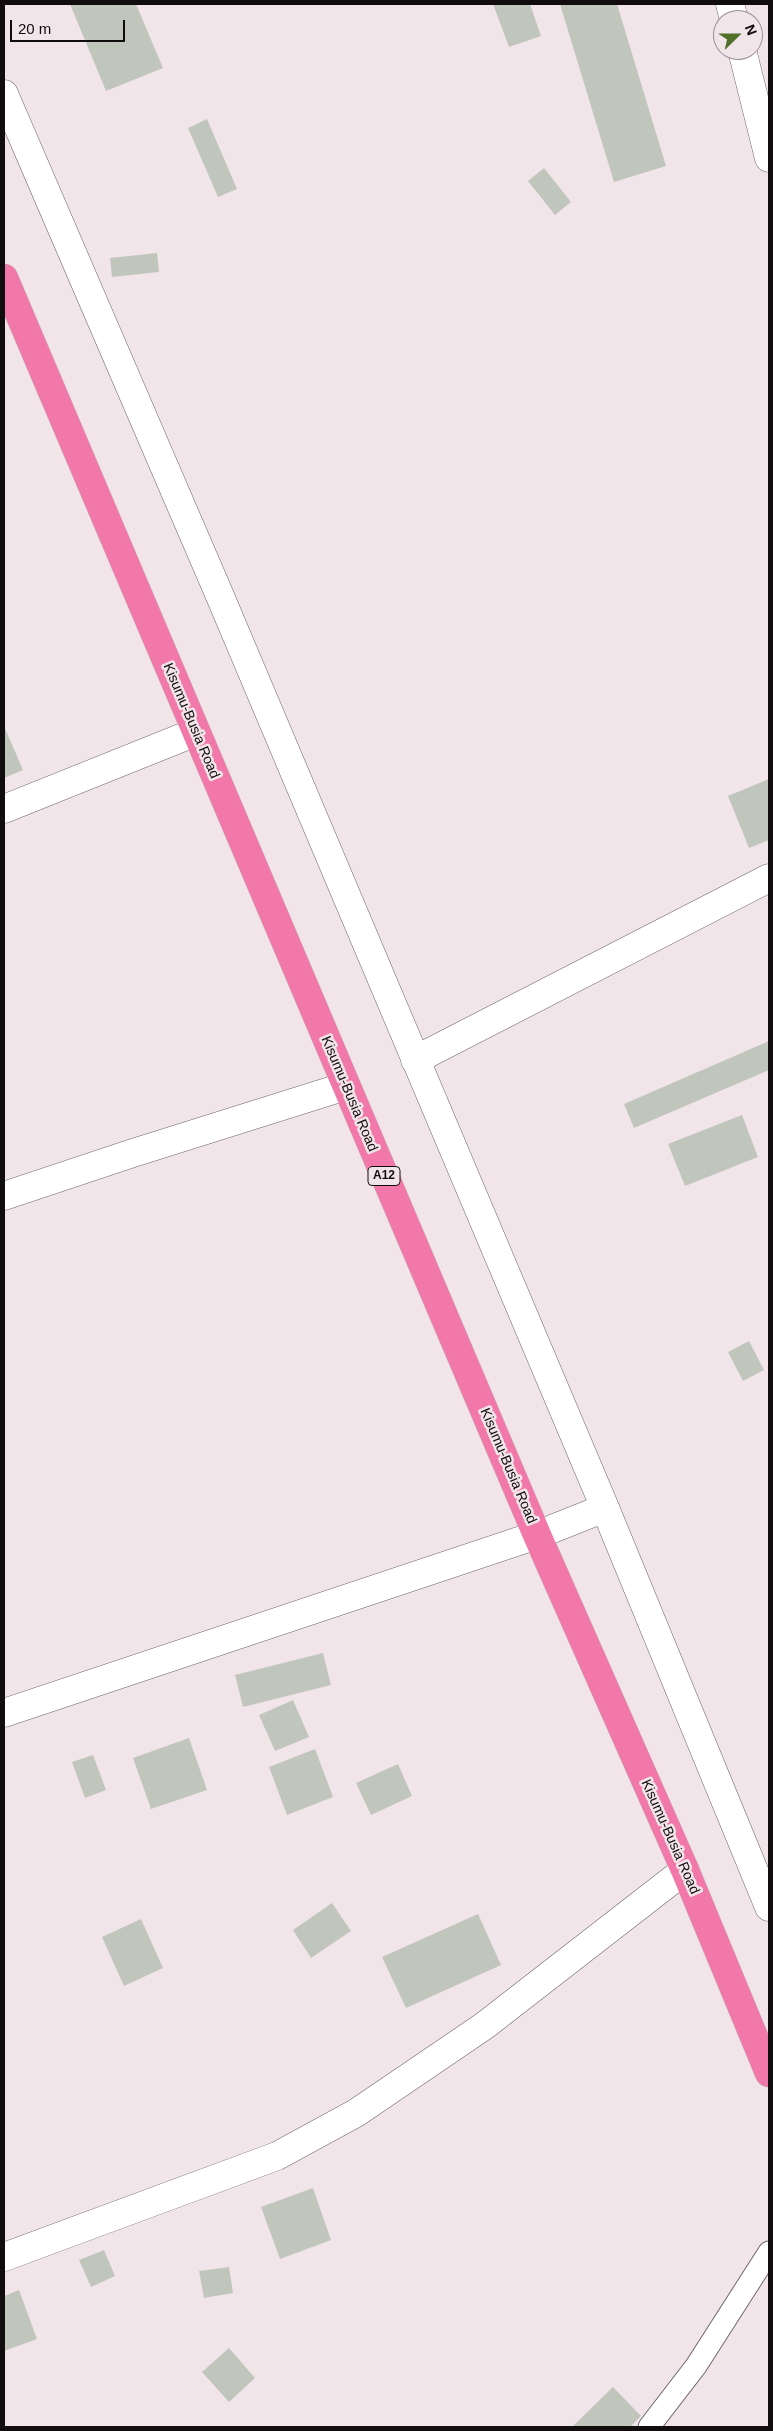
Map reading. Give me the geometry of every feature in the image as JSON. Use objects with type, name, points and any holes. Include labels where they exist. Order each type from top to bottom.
[{"type":"highway","name":"Kisumu-Busia Road","points":[[4,278],[537,1535],[685,1870],[769,2073]]},
{"type":"street","points":[[744,60],[769,158]]},
{"type":"street","points":[[4,94],[216,587],[605,1508],[769,1907]]},
{"type":"street","points":[[4,809],[196,732]]},
{"type":"street","points":[[415,1060],[769,878]]},
{"type":"street","points":[[4,1196],[142,1150],[346,1086]]},
{"type":"street","points":[[4,1713],[537,1535],[605,1508]]},
{"type":"street","points":[[4,2257],[277,2156],[356,2113],[484,2026],[685,1870]]},
{"type":"lane","points":[[648,2427],[696,2366],[769,2252]]},
{"type":"building","points":[[70,4],[136,4],[163,68],[106,91]]},
{"type":"building","points":[[493,4],[530,4],[541,36],[509,47]]},
{"type":"building","points":[[560,4],[617,4],[666,166],[614,182]]},
{"type":"building","points":[[207,119],[237,189],[218,197],[188,128]]},
{"type":"building","points":[[544,168],[571,202],[555,215],[528,181]]},
{"type":"building","points":[[157,253],[159,272],[112,277],[110,258]]},
{"type":"building","points":[[4,726],[23,770],[4,778]]},
{"type":"building","points":[[769,779],[769,840],[749,848],[728,796]]},
{"type":"building","points":[[769,1041],[769,1070],[634,1128],[624,1104]]},
{"type":"building","points":[[742,1115],[758,1157],[685,1186],[668,1144]]},
{"type":"building","points":[[749,1341],[764,1370],[743,1381],[728,1352]]},
{"type":"building","points":[[323,1653],[331,1685],[243,1707],[235,1675]]},
{"type":"building","points":[[293,1700],[309,1737],[275,1751],[259,1715]]},
{"type":"building","points":[[189,1738],[207,1790],[151,1809],[133,1758]]},
{"type":"building","points":[[315,1749],[333,1797],[287,1815],[269,1767]]},
{"type":"building","points":[[93,1755],[106,1790],[85,1798],[72,1762]]},
{"type":"building","points":[[398,1764],[412,1796],[371,1815],[356,1783]]},
{"type":"building","points":[[332,1903],[351,1931],[311,1958],[293,1930]]},
{"type":"building","points":[[478,1914],[501,1965],[406,2008],[382,1957]]},
{"type":"building","points":[[141,1919],[163,1968],[124,1986],[102,1937]]},
{"type":"building","points":[[313,2188],[331,2240],[280,2259],[261,2207]]},
{"type":"building","points":[[104,2250],[115,2276],[91,2287],[79,2260]]},
{"type":"building","points":[[229,2267],[233,2293],[204,2298],[199,2271]]},
{"type":"building","points":[[19,2290],[37,2339],[4,2351],[4,2296]]},
{"type":"building","points":[[229,2348],[255,2378],[229,2402],[202,2372]]},
{"type":"building","points":[[613,2387],[641,2416],[630,2427],[572,2427]]}]
